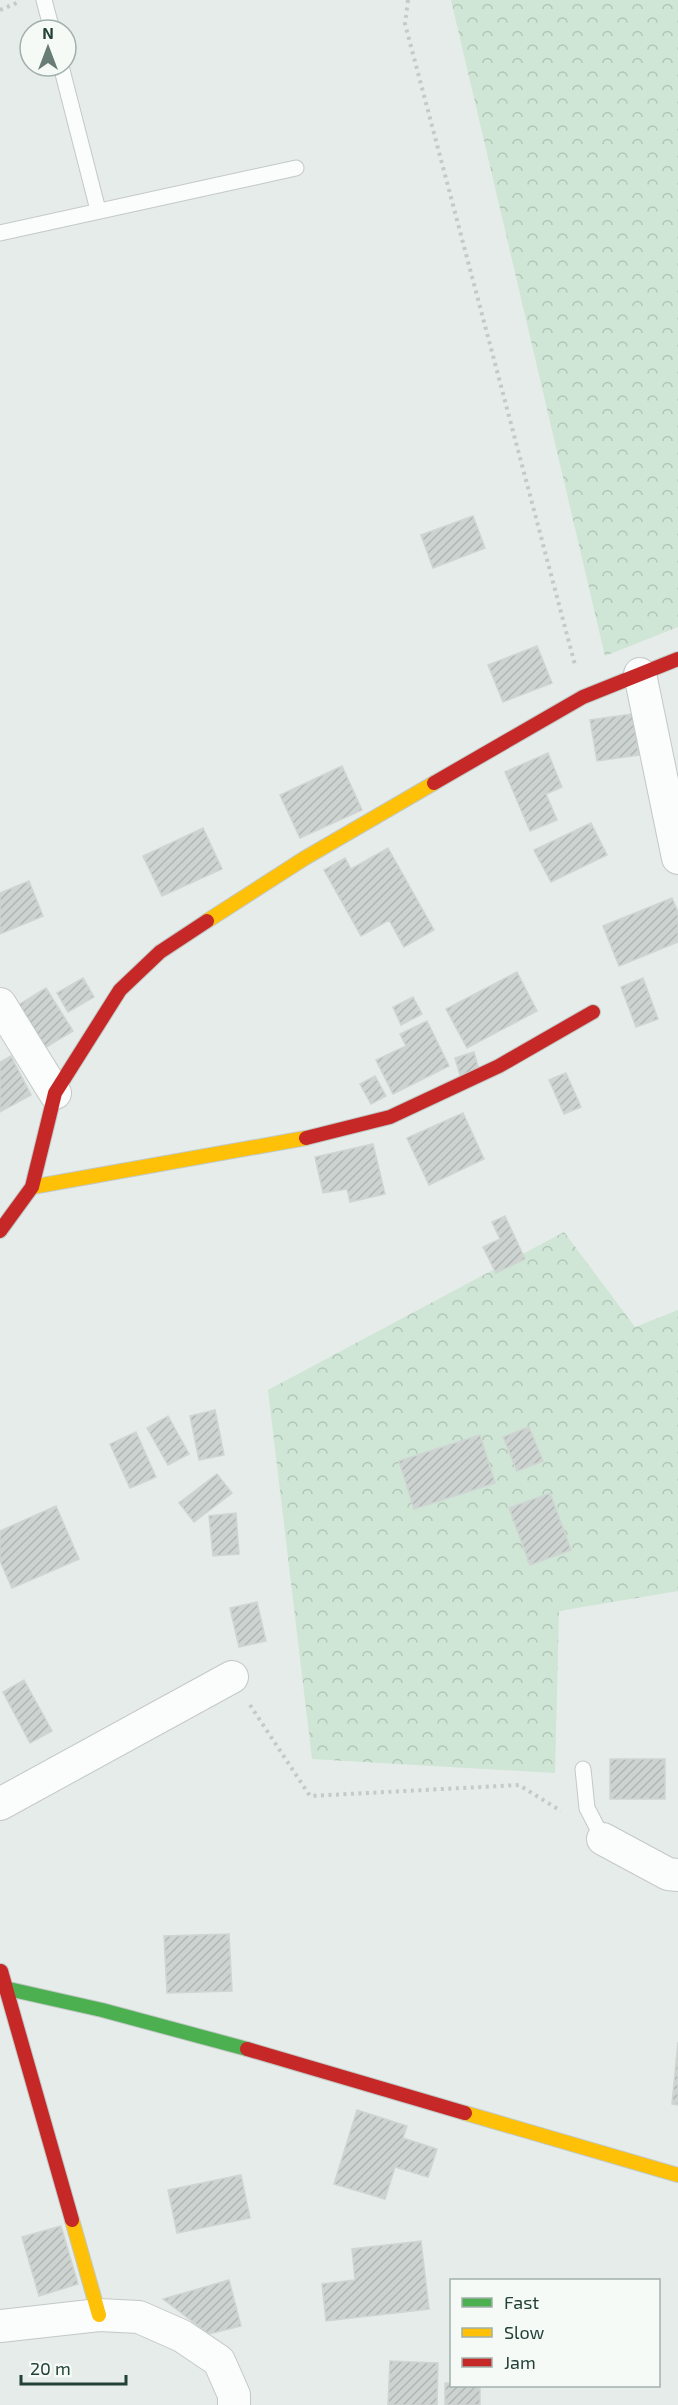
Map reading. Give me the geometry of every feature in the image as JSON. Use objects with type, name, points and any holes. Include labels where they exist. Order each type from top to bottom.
[{"type":"street","points":[[0,1231],[32,1187],[55,1093],[120,990],[160,952],[305,858],[584,697],[678,659]]},
{"type":"street","points":[[640,674],[678,858]]},
{"type":"street","points":[[0,1004],[55,1093]]},
{"type":"street","points":[[32,1187],[298,1140],[390,1117],[499,1066],[593,1012]]},
{"type":"street","points":[[0,1804],[232,1677]]},
{"type":"street","points":[[603,1839],[668,1874],[678,1875]]},
{"type":"street","points":[[0,1969],[99,2315]]},
{"type":"street","points":[[4,1988],[210,2038],[678,2175]]},
{"type":"street","points":[[0,2326],[99,2315],[139,2317],[182,2336],[219,2361],[234,2395],[234,2405]]},
{"type":"lane","points":[[44,0],[49,18]]},
{"type":"lane","points":[[64,78],[98,210]]},
{"type":"lane","points":[[0,233],[296,168]]},
{"type":"lane","points":[[583,1769],[587,1808],[603,1839]]},
{"type":"path","points":[[0,10],[26,0]]},
{"type":"path","points":[[408,0],[405,24],[584,697]]},
{"type":"path","points":[[232,1677],[310,1796],[519,1785],[603,1839]]},
{"type":"green space","points":[[451,0],[678,0],[678,627],[605,656]]},
{"type":"green space","points":[[564,1232],[635,1327],[678,1310],[678,1591],[559,1611],[555,1773],[312,1759],[268,1390]]},
{"type":"building","points":[[473,516],[485,548],[433,568],[421,535]]},
{"type":"building","points":[[537,646],[552,683],[503,702],[488,665]]},
{"type":"building","points":[[632,714],[639,755],[597,761],[590,720]]},
{"type":"building","points":[[548,753],[562,787],[546,794],[557,820],[530,831],[505,772]]},
{"type":"building","points":[[342,766],[362,810],[300,838],[280,795]]},
{"type":"building","points":[[591,823],[607,855],[551,882],[534,850]]},
{"type":"building","points":[[203,828],[222,869],[162,896],[143,856]]},
{"type":"building","points":[[388,848],[434,930],[404,947],[389,920],[361,936],[324,870],[345,858],[351,869]]},
{"type":"building","points":[[29,881],[43,916],[0,934],[0,893]]},
{"type":"building","points":[[672,898],[678,912],[678,942],[619,966],[603,926]]},
{"type":"building","points":[[517,972],[537,1011],[467,1048],[446,1009]]},
{"type":"building","points":[[83,978],[94,997],[68,1012],[57,993]]},
{"type":"building","points":[[643,978],[658,1019],[636,1027],[621,987]]},
{"type":"building","points":[[46,988],[73,1031],[43,1049],[15,1007]]},
{"type":"building","points":[[413,997],[422,1014],[401,1025],[393,1007]]},
{"type":"building","points":[[427,1021],[449,1066],[393,1094],[376,1060],[406,1046],[400,1034]]},
{"type":"building","points":[[474,1052],[479,1070],[460,1075],[455,1058]]},
{"type":"building","points":[[11,1056],[31,1095],[0,1112],[0,1062]]},
{"type":"building","points":[[566,1073],[581,1107],[564,1114],[549,1080]]},
{"type":"building","points":[[375,1076],[386,1096],[371,1104],[360,1084]]},
{"type":"building","points":[[463,1113],[484,1159],[429,1185],[407,1138]]},
{"type":"building","points":[[373,1144],[385,1194],[350,1202],[347,1189],[323,1193],[315,1157]]},
{"type":"building","points":[[505,1216],[525,1259],[496,1273],[483,1247],[500,1239],[492,1222]]},
{"type":"building","points":[[215,1410],[224,1455],[199,1460],[190,1416]]},
{"type":"building","points":[[168,1416],[189,1454],[168,1465],[147,1428]]},
{"type":"building","points":[[529,1427],[543,1461],[517,1471],[503,1437]]},
{"type":"building","points":[[136,1432],[156,1477],[130,1488],[110,1444]]},
{"type":"building","points":[[480,1435],[495,1483],[414,1509],[399,1461]]},
{"type":"building","points":[[217,1474],[232,1493],[194,1522],[179,1503]]},
{"type":"building","points":[[550,1493],[571,1550],[530,1565],[509,1508]]},
{"type":"building","points":[[56,1506],[79,1559],[12,1588],[0,1561],[0,1531]]},
{"type":"building","points":[[236,1513],[239,1554],[213,1556],[209,1516]]},
{"type":"building","points":[[257,1602],[266,1641],[239,1647],[230,1608]]},
{"type":"building","points":[[24,1680],[52,1731],[30,1743],[3,1692]]},
{"type":"building","points":[[610,1759],[665,1759],[665,1799],[610,1799]]},
{"type":"building","points":[[229,1934],[232,1991],[167,1993],[164,1936]]},
{"type":"building","points":[[678,2042],[678,2105],[672,2104]]},
{"type":"building","points":[[357,2110],[407,2126],[403,2138],[437,2149],[428,2177],[395,2167],[385,2199],[334,2184]]},
{"type":"building","points":[[241,2175],[250,2218],[177,2233],[168,2190]]},
{"type":"building","points":[[61,2226],[78,2284],[39,2296],[22,2237]]},
{"type":"building","points":[[421,2241],[429,2309],[326,2321],[322,2284],[355,2280],[352,2249]]},
{"type":"building","points":[[229,2280],[241,2326],[209,2334],[163,2299]]},
{"type":"building","points":[[390,2361],[438,2363],[437,2405],[388,2405]]},
{"type":"building","points":[[445,2383],[450,2383],[450,2387],[480,2387],[480,2405],[445,2405]]},
{"type":"traffic: fast","points":[[0,1987],[102,2010],[247,2049]]},
{"type":"traffic: slow","points":[[207,921],[305,858],[434,783]]},
{"type":"traffic: slow","points":[[32,1187],[306,1138]]},
{"type":"traffic: slow","points":[[465,2113],[678,2175]]},
{"type":"traffic: slow","points":[[72,2220],[99,2315]]},
{"type":"traffic: jam","points":[[434,783],[583,697],[678,659]]},
{"type":"traffic: jam","points":[[0,1231],[32,1187],[55,1093],[120,990],[160,952],[207,921]]},
{"type":"traffic: jam","points":[[306,1138],[390,1117],[499,1066],[593,1012]]},
{"type":"traffic: jam","points":[[1,1971],[72,2220]]},
{"type":"traffic: jam","points":[[247,2049],[465,2113]]}]
